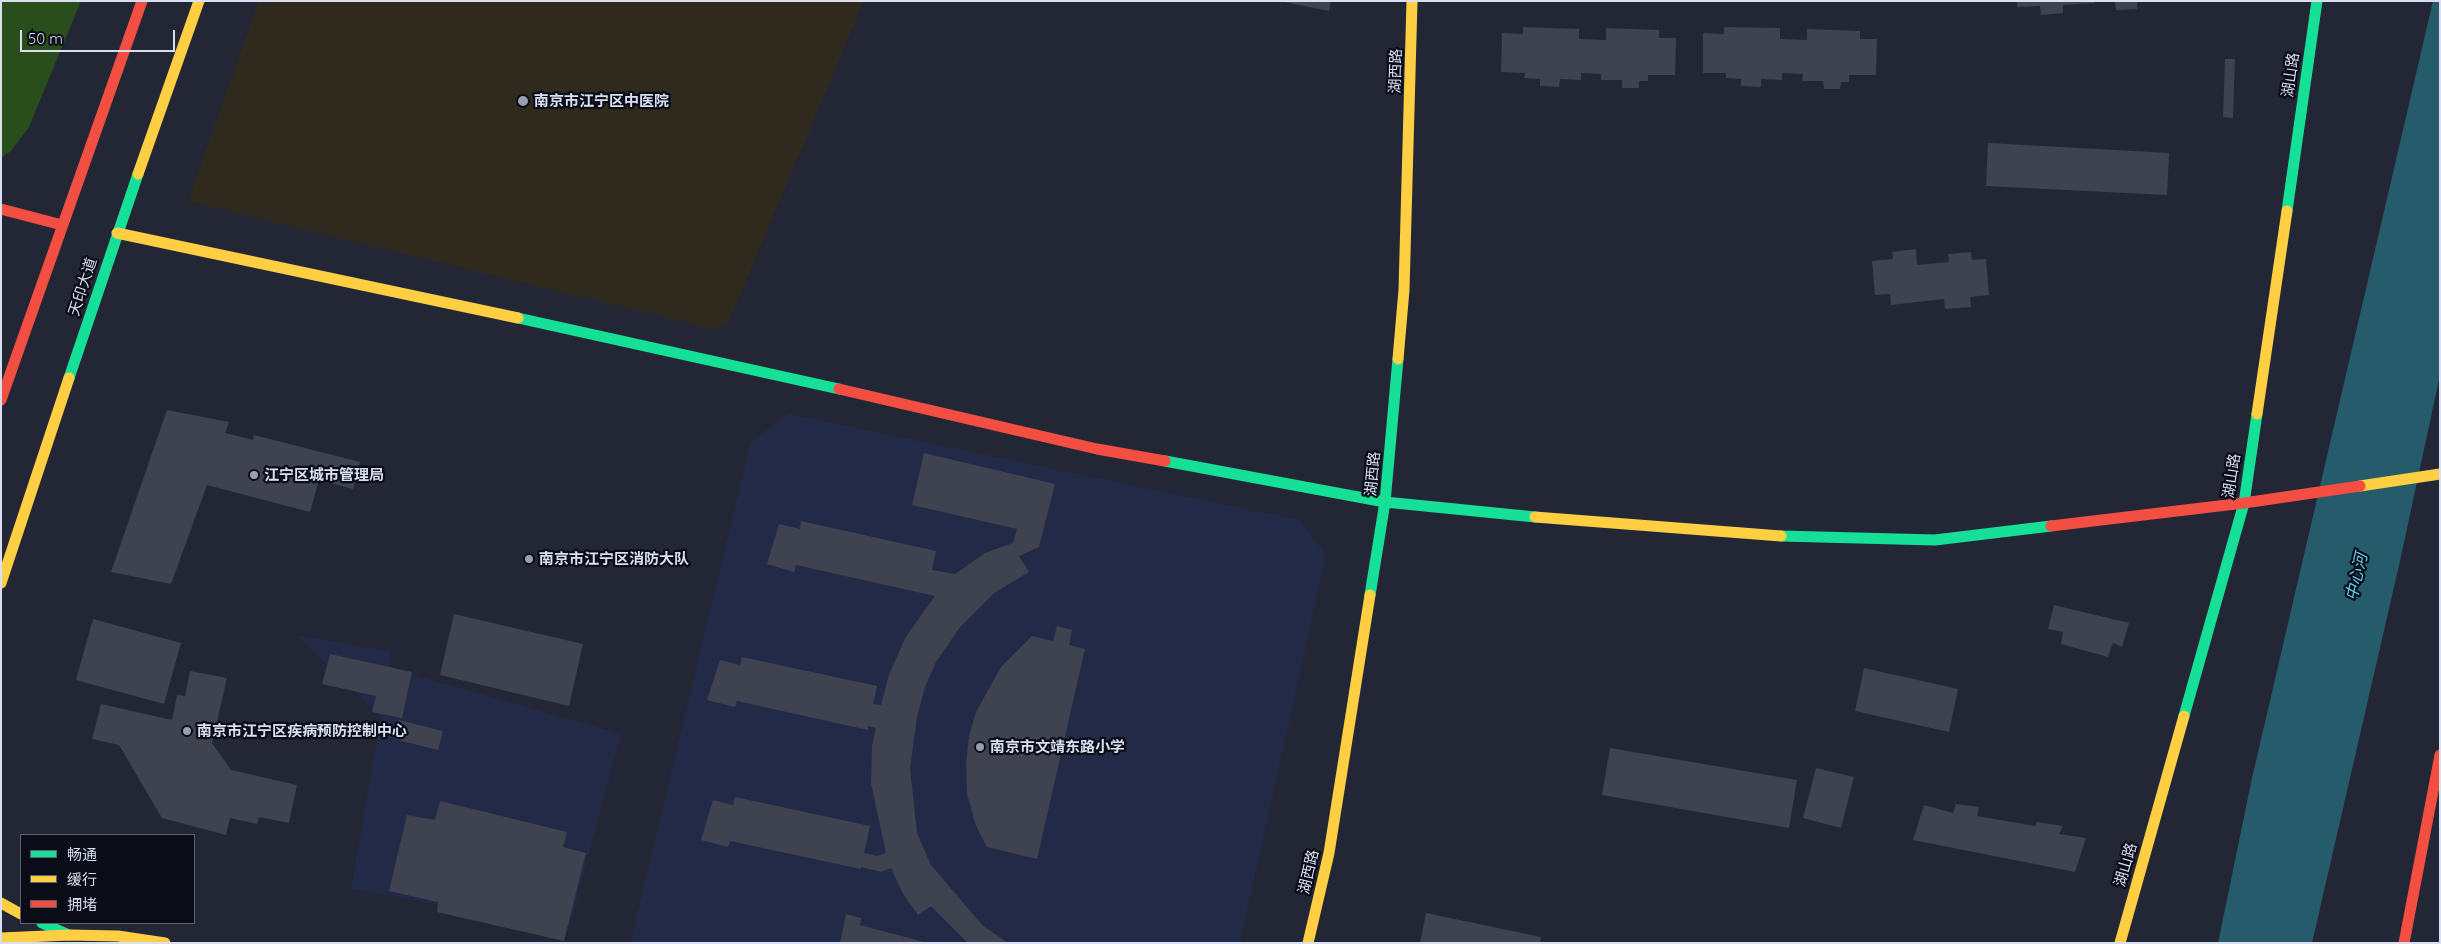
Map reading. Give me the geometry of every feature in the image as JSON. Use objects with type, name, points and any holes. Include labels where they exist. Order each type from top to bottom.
[{"type":"street","points":[[1,400],[142,1]]},
{"type":"street","name":"天印大道","points":[[1,583],[117,233],[199,1]]},
{"type":"street","name":"湖西路","points":[[1308,943],[1329,853],[1385,502],[1404,290],[1412,1]]},
{"type":"street","name":"湖山路","points":[[2120,943],[2244,503],[2317,1]]},
{"type":"street","points":[[1,209],[62,225]]},
{"type":"street","points":[[117,233],[742,366],[1097,449],[1385,502],[1588,522],[1811,538],[1935,540],[2244,503],[2440,474]]},
{"type":"street","points":[[2404,943],[2440,755]]},
{"type":"street","points":[[1,903],[20,913]]},
{"type":"street","points":[[45,924],[70,934]]},
{"type":"street","points":[[1,938],[70,934],[118,936],[165,943]]},
{"type":"shaded area","name":"南京市江宁区中医院","points":[[259,1],[864,1],[729,321],[718,330],[188,201]]},
{"type":"shaded area","name":"南京市文靖东路小学","points":[[789,414],[1300,520],[1326,555],[1240,943],[633,943],[631,940],[751,441]]},
{"type":"shaded area","points":[[296,635],[391,652],[389,668],[621,734],[569,928],[351,889],[381,717]]},
{"type":"green space","points":[[1,1],[81,1],[29,127],[11,151],[1,158]]},
{"type":"water","name":"中心河","points":[[2433,1],[2440,1],[2440,375],[2400,561],[2312,943],[2218,943],[2252,778]]},
{"type":"building","points":[[1279,1],[1331,1],[1329,11]]},
{"type":"building","points":[[2017,1],[2095,1],[2095,3],[2063,5],[2063,13],[2041,15],[2040,6],[2017,7]]},
{"type":"building","points":[[2115,1],[2137,1],[2137,9],[2116,10]]},
{"type":"building","points":[[1523,27],[1579,29],[1579,39],[1606,40],[1606,28],[1659,30],[1659,38],[1676,38],[1675,75],[1648,75],[1648,81],[1639,81],[1639,88],[1622,88],[1622,80],[1601,80],[1601,74],[1581,73],[1581,80],[1560,79],[1559,87],[1540,86],[1540,79],[1524,78],[1525,73],[1501,72],[1502,33],[1523,34]]},
{"type":"building","points":[[1724,27],[1780,28],[1780,39],[1807,40],[1807,29],[1860,31],[1860,39],[1877,39],[1876,75],[1849,75],[1849,82],[1841,82],[1840,89],[1824,89],[1823,81],[1802,81],[1803,74],[1782,73],[1782,80],[1761,79],[1761,87],[1741,86],[1741,79],[1726,78],[1726,73],[1703,73],[1703,33],[1724,34]]},
{"type":"building","points":[[2225,59],[2235,59],[2233,118],[2223,117]]},
{"type":"building","points":[[1988,143],[2169,153],[2167,195],[1986,186]]},
{"type":"building","points":[[1916,249],[1917,265],[1949,262],[1948,254],[1971,252],[1972,260],[1986,259],[1989,295],[1970,297],[1971,307],[1945,309],[1944,299],[1891,305],[1890,294],[1875,295],[1872,261],[1893,259],[1892,252]]},
{"type":"building","points":[[167,410],[229,422],[225,433],[253,440],[254,435],[360,462],[353,489],[319,480],[310,512],[207,485],[171,584],[111,572]]},
{"type":"building","points":[[924,453],[1055,484],[1039,547],[1019,556],[1029,572],[994,593],[960,627],[936,662],[925,687],[917,717],[910,768],[917,833],[931,865],[982,925],[1008,943],[968,943],[931,906],[918,915],[902,892],[891,868],[881,872],[730,841],[728,847],[701,840],[713,800],[733,805],[735,797],[870,826],[864,853],[877,856],[886,853],[871,783],[872,746],[876,728],[868,726],[868,730],[737,701],[735,707],[707,700],[720,660],[740,665],[742,657],[877,686],[873,704],[881,705],[889,675],[905,638],[935,596],[796,565],[794,572],[767,564],[779,524],[800,529],[801,521],[936,551],[932,570],[955,574],[985,553],[1013,543],[1017,529],[912,505]]},
{"type":"building","points":[[2054,605],[2129,623],[2122,647],[2113,643],[2108,657],[2061,644],[2063,632],[2048,629]]},
{"type":"building","points":[[454,614],[583,644],[569,706],[440,675]]},
{"type":"building","points":[[93,619],[181,643],[164,704],[76,680]]},
{"type":"building","points":[[1057,626],[1072,630],[1069,645],[1085,649],[1037,859],[987,847],[976,826],[967,794],[966,764],[969,736],[976,712],[1001,667],[1032,636],[1053,641]]},
{"type":"building","points":[[330,654],[412,672],[402,718],[372,712],[376,696],[322,684]]},
{"type":"building","points":[[1864,668],[1958,689],[1949,732],[1855,711]]},
{"type":"building","points":[[190,671],[227,678],[212,743],[231,770],[297,785],[289,823],[259,817],[257,824],[230,818],[226,835],[162,818],[119,745],[92,739],[101,704],[172,720],[177,695],[185,696]]},
{"type":"building","points":[[399,720],[443,731],[438,750],[394,739]]},
{"type":"building","points":[[1610,748],[1797,780],[1789,828],[1602,795]]},
{"type":"building","points":[[1816,768],[1854,777],[1841,828],[1803,818]]},
{"type":"building","points":[[440,801],[567,832],[563,847],[586,853],[564,941],[437,912],[438,902],[389,891],[407,815],[435,820]]},
{"type":"building","points":[[1956,804],[1979,807],[1977,816],[2035,826],[2037,822],[2063,826],[2059,834],[2086,838],[2075,872],[1913,840],[1924,805],[1953,813]]},
{"type":"building","points":[[1426,913],[1541,937],[1540,943],[1420,943]]},
{"type":"building","points":[[846,914],[861,918],[860,925],[928,943],[840,943]]},
{"type":"traffic: fast","points":[[2287,211],[2317,1]]},
{"type":"traffic: fast","points":[[69,378],[138,174]]},
{"type":"traffic: fast","points":[[518,318],[839,389]]},
{"type":"traffic: fast","points":[[1370,595],[1385,502],[1398,359]]},
{"type":"traffic: fast","points":[[2184,716],[2244,503],[2257,414]]},
{"type":"traffic: fast","points":[[1165,461],[1385,502],[1535,517]]},
{"type":"traffic: fast","points":[[1781,536],[1935,540],[2051,526]]},
{"type":"traffic: fast","points":[[44,924],[69,935]]},
{"type":"traffic: slow","points":[[138,174],[199,1]]},
{"type":"traffic: slow","points":[[1398,359],[1404,290],[1412,1]]},
{"type":"traffic: slow","points":[[2257,414],[2287,211]]},
{"type":"traffic: slow","points":[[117,233],[518,318]]},
{"type":"traffic: slow","points":[[1,583],[69,378]]},
{"type":"traffic: slow","points":[[2360,486],[2440,474]]},
{"type":"traffic: slow","points":[[1535,517],[1781,536]]},
{"type":"traffic: slow","points":[[1308,943],[1329,853],[1370,595]]},
{"type":"traffic: slow","points":[[2120,943],[2184,716]]},
{"type":"traffic: slow","points":[[1,903],[20,913]]},
{"type":"traffic: slow","points":[[1,938],[69,935],[118,936],[165,943]]},
{"type":"traffic: jam","points":[[1,400],[142,1]]},
{"type":"traffic: jam","points":[[1,209],[62,225]]},
{"type":"traffic: jam","points":[[839,389],[1097,449],[1165,461]]},
{"type":"traffic: jam","points":[[2051,526],[2244,503],[2360,486]]},
{"type":"traffic: jam","points":[[2404,943],[2440,755]]},
{"type":"place","name":"南京市江宁区中医院","points":[[523,101]]},
{"type":"place","name":"江宁区城市管理局","points":[[254,475]]},
{"type":"place","name":"南京市江宁区消防大队","points":[[529,559]]},
{"type":"place","name":"南京市江宁区疾病预防控制中心","points":[[187,731]]},
{"type":"place","name":"南京市文靖东路小学","points":[[980,747]]}]
